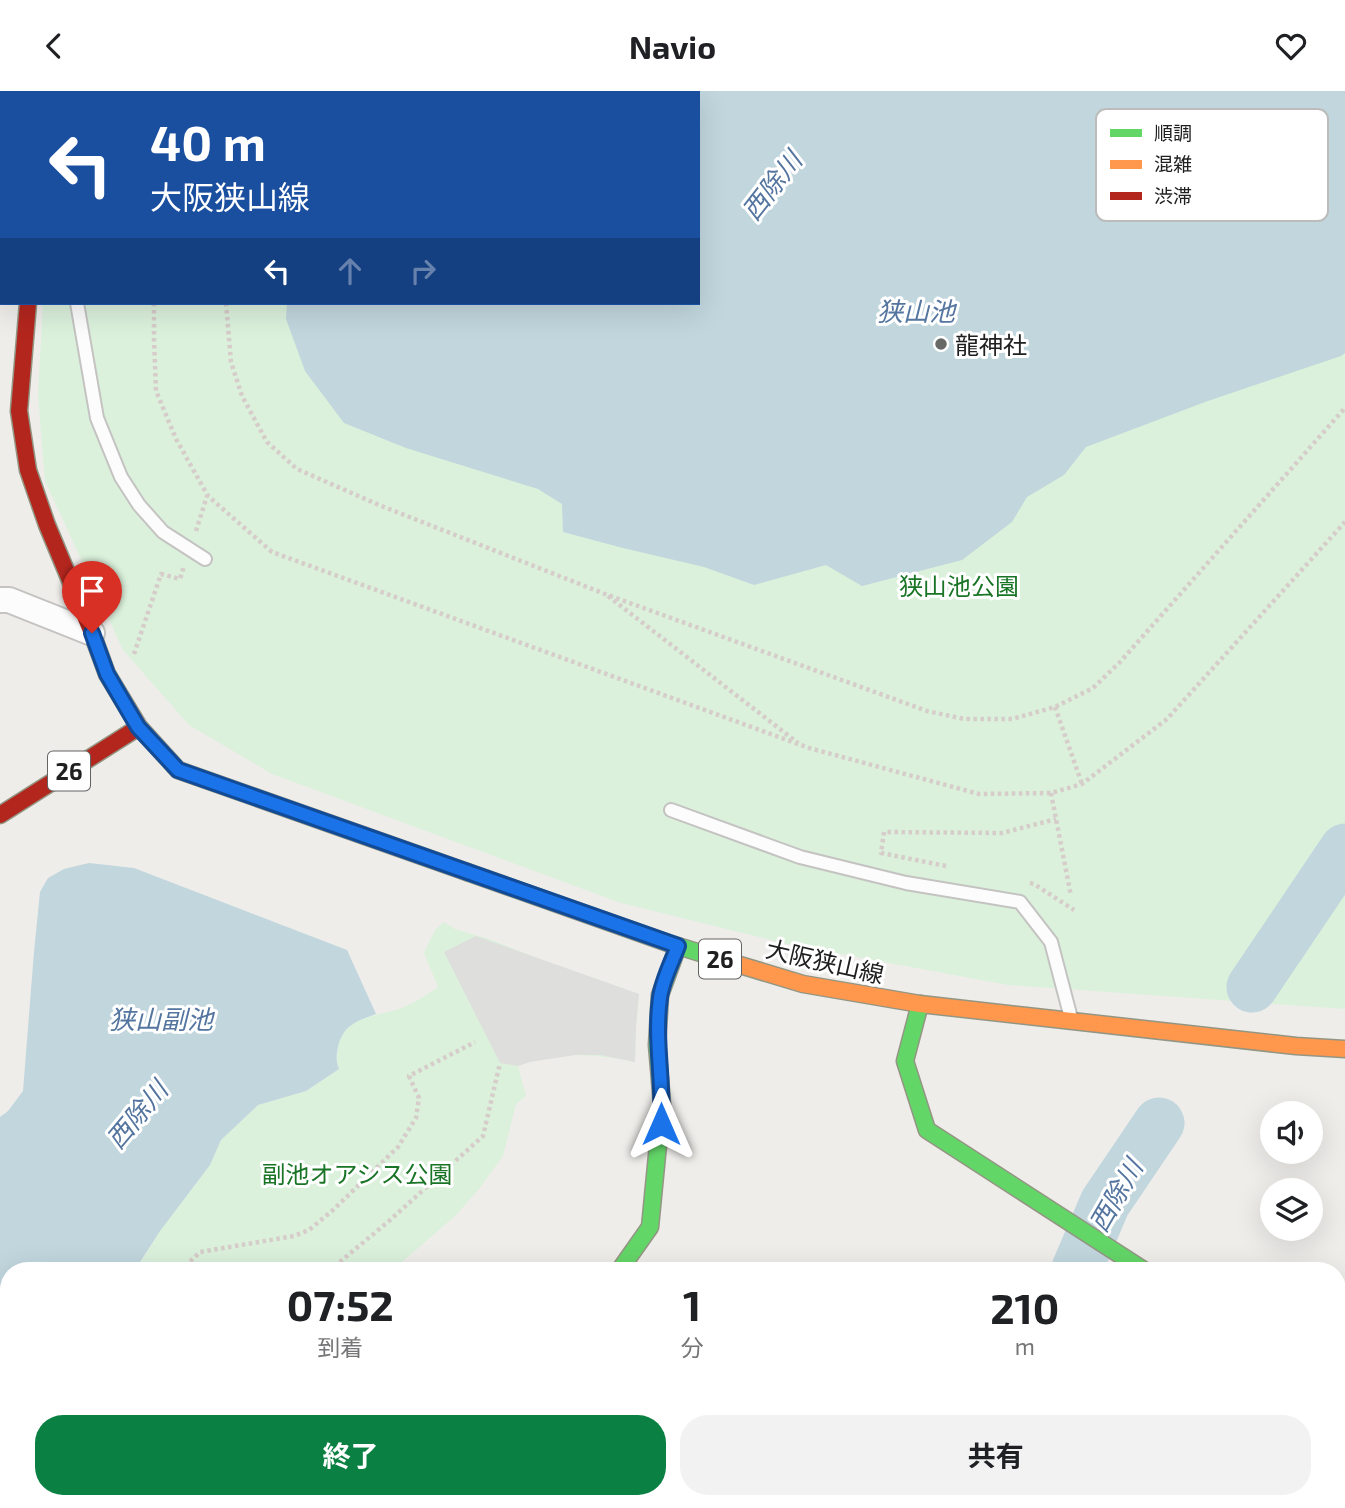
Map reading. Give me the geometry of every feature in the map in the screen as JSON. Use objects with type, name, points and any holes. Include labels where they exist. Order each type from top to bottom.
[{"type":"main road","name":"大阪狭山線","points":[[27,305],[19,411],[11,426],[47,525],[107,674],[138,727],[178,770],[678,946],[803,984],[920,1004],[1296,1046],[1345,1049]]},
{"type":"main road","name":"26","points":[[0,815],[138,727]]},
{"type":"main road","points":[[625,1262],[650,1227],[662,1104],[657,1045],[660,995],[678,946]]},
{"type":"main road","points":[[920,1004],[905,1061],[927,1130],[1132,1262]]},
{"type":"street","points":[[0,600],[9,600],[92,633]]},
{"type":"lane","points":[[77,305],[97,418],[121,477],[139,505],[163,532],[205,559]]},
{"type":"lane","points":[[671,810],[800,857],[905,883],[1020,902],[1051,942],[1071,1021]]},
{"type":"path","points":[[154,305],[156,391],[176,439],[208,496],[272,552],[802,745],[979,794],[1051,793],[1082,785],[1167,719],[1345,522]]},
{"type":"path","points":[[226,305],[230,362],[242,396],[267,442],[298,469],[379,505],[605,594],[927,711],[964,719],[1012,719],[1055,707],[1093,688],[1120,662],[1345,408]]},
{"type":"path","points":[[133,655],[161,574]]},
{"type":"path","points":[[605,594],[802,745]]},
{"type":"path","points":[[1055,707],[1082,785]]},
{"type":"path","points":[[1051,793],[1071,896]]},
{"type":"path","points":[[958,869],[881,853],[884,832],[1002,833],[1056,819]]},
{"type":"path","points":[[1022,882],[1034,884],[1074,910]]},
{"type":"path","points":[[189,1262],[200,1252],[295,1236],[309,1230],[332,1212],[398,1147],[416,1118],[419,1098],[409,1076],[475,1042]]},
{"type":"path","points":[[340,1262],[483,1136],[500,1063]]},
{"type":"green space","name":"狭山池公園","points":[[700,91],[1345,91],[1345,1009],[1008,985],[787,944],[621,903],[272,774],[189,725],[123,650],[45,481],[38,395],[43,305],[700,305]]},
{"type":"green space","name":"副池オアシス公園","points":[[444,922],[455,929],[639,994],[635,1062],[576,1055],[547,1058],[518,1066],[526,1096],[516,1104],[503,1156],[456,1215],[402,1262],[141,1262],[160,1231],[210,1165],[221,1140],[258,1105],[306,1091],[339,1069],[339,1043],[348,1027],[355,1022],[404,1007],[438,987],[424,953],[435,930]]},
{"type":"shaded area","points":[[476,936],[639,994],[635,1062],[600,1055],[575,1055],[518,1066],[500,1063],[444,952]]},
{"type":"water","name":"狭山池","points":[[700,91],[1345,91],[1345,353],[1086,447],[1064,475],[1027,497],[1012,522],[962,560],[862,586],[826,565],[754,585],[704,567],[563,532],[562,504],[538,489],[406,448],[344,423],[305,371],[286,319],[287,305],[700,305]]},
{"type":"water","name":"狭山副池","points":[[89,863],[134,868],[347,950],[376,1014],[357,1022],[343,1034],[337,1053],[339,1069],[306,1091],[258,1105],[221,1140],[210,1165],[140,1262],[0,1262],[0,1117],[23,1091],[40,892],[48,878],[64,869]]},
{"type":"waterway","name":"西除川","points":[[1252,987],[1345,849]]},
{"type":"waterway","name":"西除川","points":[[1080,1262],[1105,1203],[1159,1123]]},
{"type":"traffic: fast","points":[[467,872],[720,959]]},
{"type":"traffic: fast","points":[[625,1262],[650,1227],[662,1104],[657,1045],[660,995],[678,946]]},
{"type":"traffic: fast","points":[[920,1004],[905,1061],[927,1130],[1131,1262]]},
{"type":"traffic: slow","points":[[720,959],[803,984],[920,1004],[1296,1046],[1345,1049]]},
{"type":"traffic: jam","points":[[28,305],[19,411],[28,470],[47,525],[107,674],[139,727]]},
{"type":"traffic: jam","points":[[0,815],[139,727],[178,770],[467,872]]},
{"type":"place","name":"龍神社","points":[[941,344]]},
{"type":"route","points":[[92,633],[107,674],[138,727],[178,770],[678,946],[660,995],[657,1045],[661,1124]]}]
